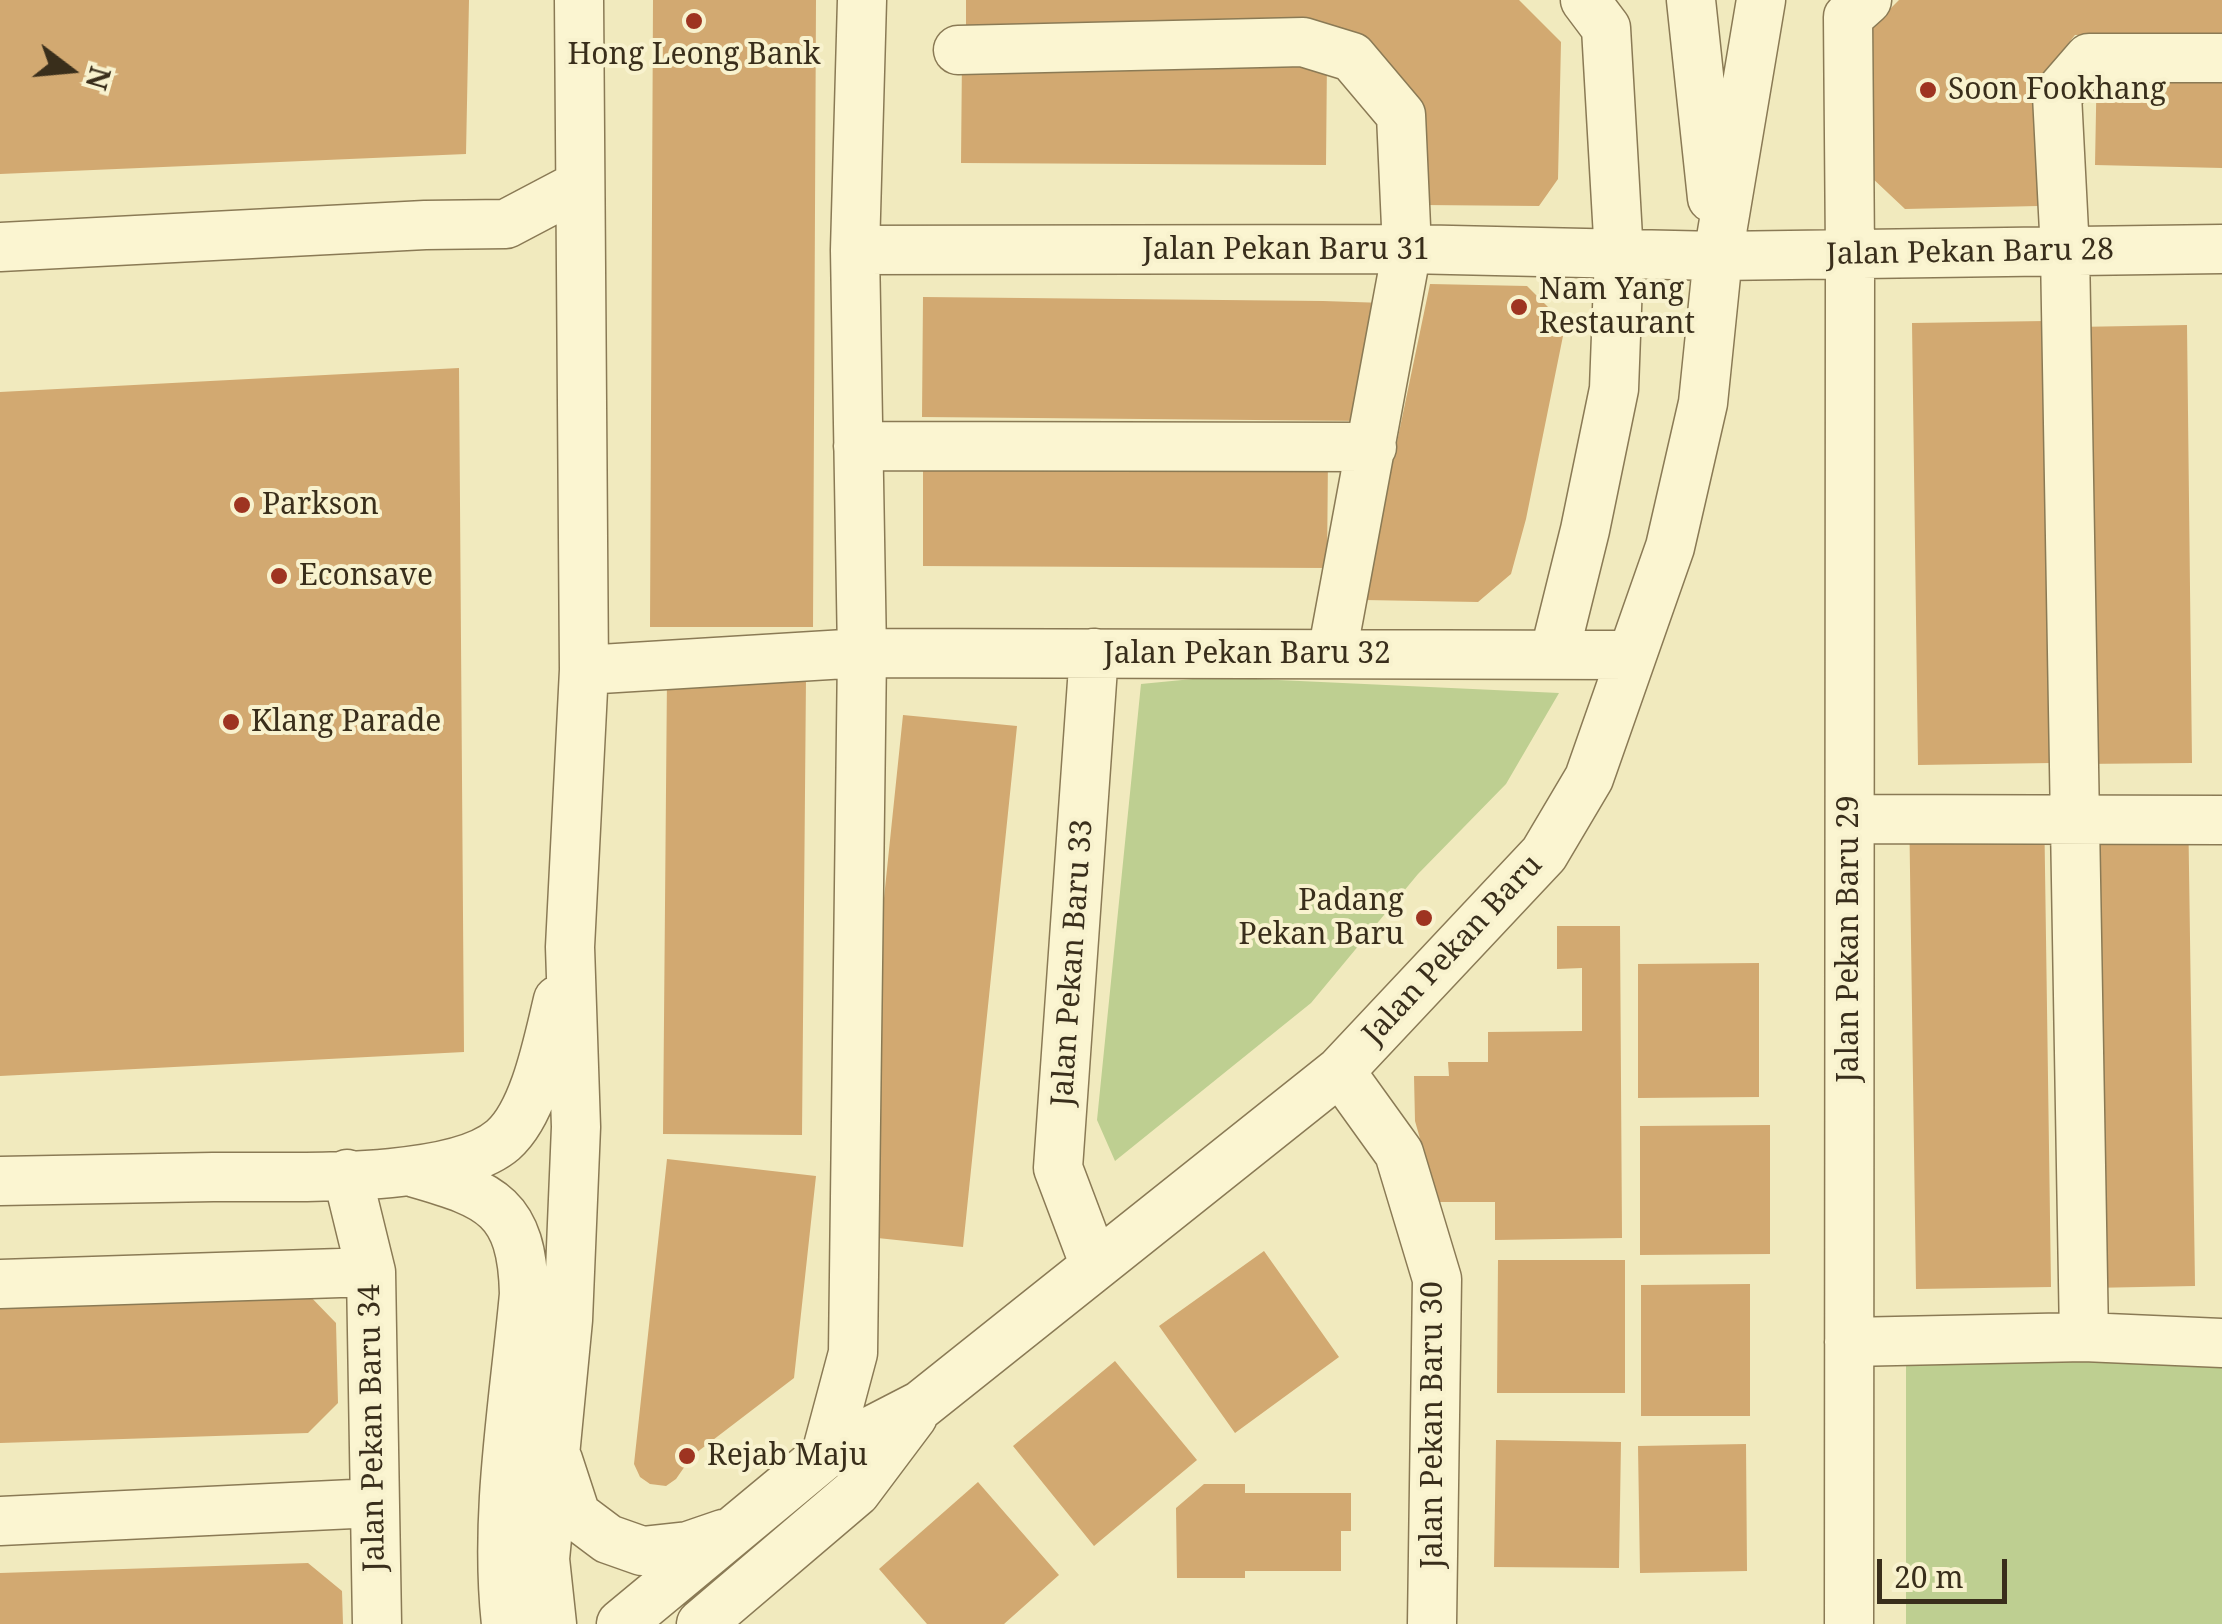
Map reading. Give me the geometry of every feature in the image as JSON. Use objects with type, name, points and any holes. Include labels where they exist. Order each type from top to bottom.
[{"type":"street","points":[[552,1624],[545,1559],[568,1320],[576,1127],[570,947],[584,670],[579,0]]},
{"type":"street","points":[[826,1454],[853,1353],[862,653],[855,250],[862,0]]},
{"type":"street","points":[[1554,655],[1614,388],[1619,255],[1606,28],[1585,0]]},
{"type":"street","name":"Jalan Pekan Baru","points":[[1691,0],[1718,256]]},
{"type":"street","name":"Jalan Pekan Baru","points":[[622,1624],[826,1454],[921,1405],[1340,1071],[1544,854],[1589,778],[1670,547],[1703,403],[1718,256],[1761,0]]},
{"type":"street","name":"Jalan Pekan Baru 29","points":[[1848,1624],[1848,17],[1867,0]]},
{"type":"street","points":[[958,50],[1303,42],[1352,58],[1401,115],[1407,249],[1332,654]]},
{"type":"street","points":[[2084,1337],[2064,251],[2057,95],[2089,58],[2222,58]]},
{"type":"street","points":[[0,247],[506,224],[580,185]]},
{"type":"street","name":"Jalan Pekan Baru 31","points":[[855,250],[1407,249],[1718,256]]},
{"type":"street","name":"Jalan Pekan Baru 28","points":[[1718,256],[2222,249]]},
{"type":"street","points":[[858,446],[1372,446]]},
{"type":"street","name":"Jalan Pekan Baru 32","points":[[584,670],[862,653],[1632,655]]},
{"type":"street","name":"Jalan Pekan Baru 33","points":[[1094,654],[1058,1168],[1095,1266]]},
{"type":"street","points":[[1850,819],[2222,820]]},
{"type":"street","points":[[0,1181],[407,1171],[477,1156],[502,1141],[519,1122],[549,1038],[570,947]]},
{"type":"street","name":"Jalan Pekan Baru 30","points":[[1340,1071],[1399,1153],[1436,1279],[1432,1624]]},
{"type":"street","points":[[407,1171],[474,1190],[499,1209],[515,1233],[523,1263],[524,1294],[502,1526],[501,1580],[506,1624]]},
{"type":"street","name":"Jalan Pekan Baru 34","points":[[347,1174],[371,1272],[377,1624]]},
{"type":"street","points":[[0,1284],[371,1272]]},
{"type":"street","points":[[1849,1342],[2084,1337],[2222,1344]]},
{"type":"street","name":"Jalan Pekan Baru","points":[[701,1624],[856,1492],[921,1405]]},
{"type":"street","points":[[554,1447],[576,1515],[608,1539],[642,1551],[688,1546],[736,1529]]},
{"type":"street","points":[[0,1521],[374,1503]]},
{"type":"green space","points":[[1213,677],[1559,693],[1506,784],[1418,874],[1311,1003],[1115,1161],[1097,1120],[1141,684]]},
{"type":"green space","points":[[2222,1357],[2222,1624],[1906,1624],[1906,1358]]},
{"type":"building","points":[[0,0],[469,0],[466,154],[0,174]]},
{"type":"building","points":[[653,0],[816,0],[813,627],[650,627]]},
{"type":"building","points":[[966,0],[1519,0],[1561,42],[1558,179],[1539,206],[1423,205],[1368,53],[966,29]]},
{"type":"building","points":[[1899,0],[2222,0],[2222,37],[2075,35],[2053,62],[2038,90],[2038,206],[1905,209],[1870,176],[1873,26]]},
{"type":"building","points":[[962,56],[1327,58],[1326,165],[961,163]]},
{"type":"building","points":[[2097,57],[2222,59],[2222,168],[2095,165]]},
{"type":"building","points":[[1430,284],[1527,286],[1560,319],[1563,336],[1526,519],[1511,574],[1478,602],[1364,600]]},
{"type":"building","points":[[923,297],[1385,303],[1366,421],[922,417]]},
{"type":"building","points":[[2045,321],[2051,763],[1918,765],[1912,323]]},
{"type":"building","points":[[2187,325],[2192,763],[2078,764],[2075,327]]},
{"type":"building","name":"Klang Parade","points":[[459,368],[464,1052],[0,1076],[0,392]]},
{"type":"building","points":[[923,453],[1328,455],[1327,568],[923,566]]},
{"type":"building","points":[[667,676],[806,677],[802,1135],[663,1134]]},
{"type":"building","points":[[903,715],[1017,726],[963,1247],[849,1235]]},
{"type":"building","points":[[2044,799],[2051,1287],[1916,1289],[1909,801]]},
{"type":"building","points":[[2188,799],[2195,1286],[2088,1288],[2082,801]]},
{"type":"building","points":[[1557,926],[1620,926],[1622,1238],[1495,1240],[1495,1202],[1438,1202],[1415,1121],[1414,1076],[1449,1076],[1448,1062],[1488,1062],[1488,1032],[1582,1031],[1582,968],[1557,969]]},
{"type":"building","points":[[1759,963],[1759,1097],[1638,1098],[1638,964]]},
{"type":"building","points":[[1770,1125],[1770,1254],[1640,1255],[1640,1126]]},
{"type":"building","points":[[667,1159],[816,1176],[794,1378],[692,1456],[666,1486],[650,1484],[640,1477],[634,1464]]},
{"type":"building","points":[[1264,1251],[1339,1357],[1235,1433],[1159,1326]]},
{"type":"building","points":[[1498,1260],[1625,1260],[1625,1393],[1497,1393]]},
{"type":"building","points":[[1750,1284],[1750,1416],[1641,1416],[1641,1285]]},
{"type":"building","points":[[305,1291],[336,1323],[338,1403],[308,1433],[0,1443],[0,1301]]},
{"type":"building","points":[[1115,1361],[1197,1460],[1094,1546],[1013,1446]]},
{"type":"building","points":[[1496,1440],[1621,1442],[1619,1568],[1494,1567]]},
{"type":"building","points":[[1746,1444],[1747,1571],[1640,1573],[1638,1446]]},
{"type":"building","points":[[978,1482],[1059,1575],[1004,1624],[927,1624],[879,1569]]},
{"type":"building","points":[[1204,1484],[1245,1484],[1245,1493],[1351,1493],[1351,1531],[1341,1531],[1341,1571],[1245,1571],[1245,1578],[1177,1578],[1176,1508]]},
{"type":"building","points":[[308,1563],[342,1591],[343,1624],[0,1624],[0,1573]]},
{"type":"place","name":"Hong Leong Bank","points":[[694,21]]},
{"type":"place","name":"Soon Fookhang","points":[[1928,90]]},
{"type":"place","name":"Nam Yang Restaurant","points":[[1519,307]]},
{"type":"place","name":"Parkson","points":[[242,505]]},
{"type":"place","name":"Econsave","points":[[279,576]]},
{"type":"place","name":"Klang Parade","points":[[231,722]]},
{"type":"place","name":"Padang Pekan Baru","points":[[1424,918]]},
{"type":"place","name":"Rejab Maju","points":[[687,1456]]}]
